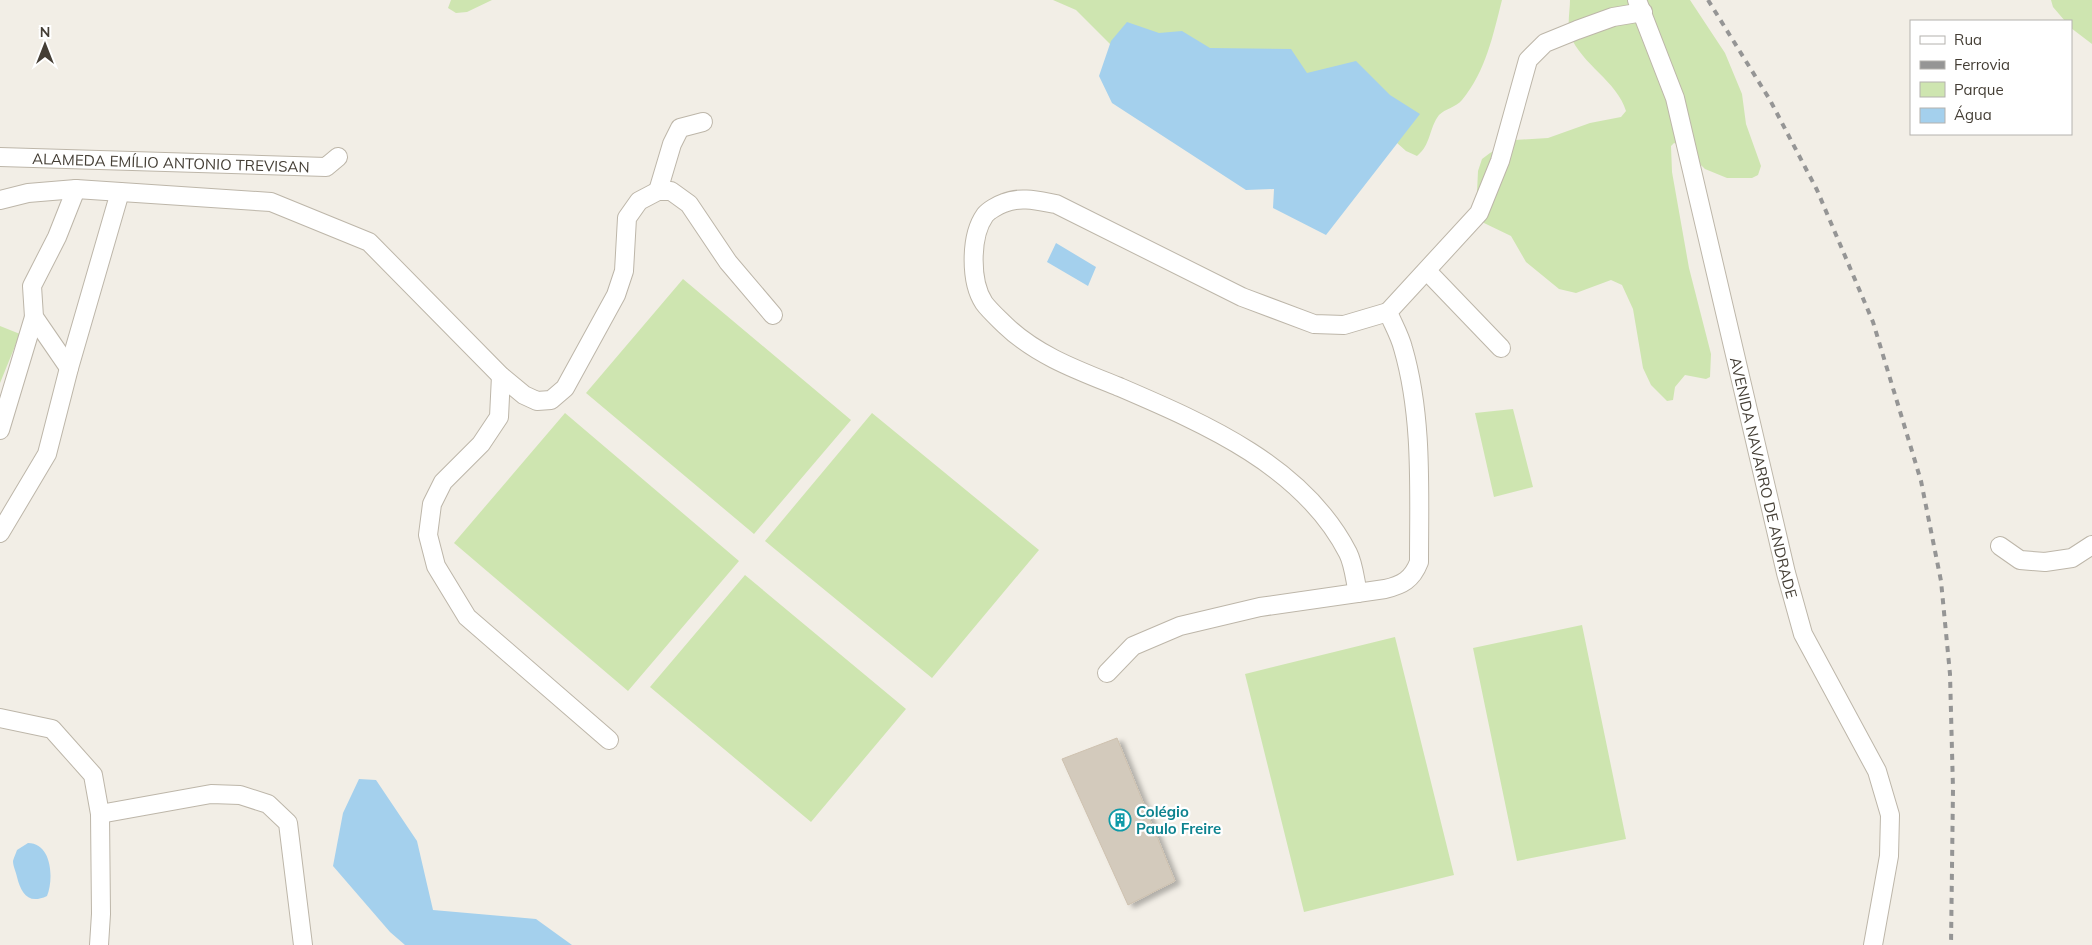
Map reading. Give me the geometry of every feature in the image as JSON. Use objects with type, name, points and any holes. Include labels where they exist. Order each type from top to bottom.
[{"type":"street","points":[[1358,593],[1349,554],[1321,512],[1286,476],[1235,441],[1179,413],[1053,360],[1006,326],[983,302],[975,278],[974,258],[977,233],[986,214],[1004,202],[1028,199],[1056,204],[1242,297],[1314,324],[1344,325],[1388,312],[1427,272],[1479,213],[1500,161],[1528,60],[1545,43],[1640,6]]},
{"type":"street","name":"AVENIDA NAVARRO DE ANDRADE","points":[[1640,6],[1675,98],[1786,573],[1803,634],[1876,771],[1890,815],[1889,856],[1873,945]]},
{"type":"street","points":[[658,191],[672,144],[680,128],[702,122]]},
{"type":"street","name":"ALAMEDA EMÍLIO ANTONIO TREVISAN","points":[[0,158],[326,167],[338,157]]},
{"type":"street","points":[[0,200],[28,193],[76,189],[271,202],[369,242],[501,376],[524,395],[537,401],[551,400],[565,388],[616,295],[624,271],[627,218],[639,202],[658,191],[670,191],[689,204],[728,262],[773,315]]},
{"type":"street","points":[[0,430],[34,317],[32,286],[57,237],[76,189]]},
{"type":"street","points":[[0,533],[47,454],[69,368],[120,192]]},
{"type":"street","points":[[1427,272],[1501,348]]},
{"type":"street","points":[[1107,673],[1133,646],[1180,626],[1260,607],[1385,590],[1403,584],[1415,573],[1419,562],[1419,474],[1415,395],[1403,346],[1388,312]]},
{"type":"street","points":[[34,317],[69,368]]},
{"type":"street","points":[[501,376],[499,417],[481,444],[443,482],[432,504],[428,535],[436,566],[467,617],[609,740]]},
{"type":"street","points":[[2000,546],[2020,560],[2045,562],[2072,558],[2092,545]]},
{"type":"street","points":[[0,718],[52,729],[93,775],[100,814],[101,914],[99,945]]},
{"type":"street","points":[[100,814],[211,794],[240,795],[268,804],[288,823],[303,945]]},
{"type":"green space","points":[[451,0],[492,0],[467,12],[456,13],[448,8]]},
{"type":"green space","points":[[1053,0],[1502,0],[1488,52],[1477,77],[1462,100],[1439,115],[1425,147],[1417,156],[1406,151],[1376,124],[1116,50],[1076,10]]},
{"type":"green space","points":[[1570,0],[1690,0],[1725,53],[1742,94],[1746,124],[1761,166],[1758,175],[1752,178],[1727,178],[1705,169],[1680,145],[1674,143],[1671,146],[1672,172],[1689,268],[1711,354],[1710,377],[1706,379],[1685,375],[1675,387],[1673,400],[1667,401],[1651,385],[1643,368],[1633,309],[1622,285],[1611,280],[1576,293],[1559,289],[1526,262],[1511,236],[1484,223],[1476,214],[1478,171],[1482,159],[1490,153],[1515,140],[1548,138],[1590,123],[1621,117],[1626,111],[1622,100],[1615,91],[1575,46],[1569,31]]},
{"type":"green space","points":[[2051,0],[2092,0],[2092,44],[2072,29],[2072,20],[2064,20],[2053,7]]},
{"type":"green space","points":[[683,279],[851,420],[754,534],[586,393]]},
{"type":"green space","points":[[0,326],[20,334],[0,383]]},
{"type":"green space","points":[[1513,409],[1533,487],[1494,497],[1475,413]]},
{"type":"green space","points":[[565,413],[739,561],[628,691],[454,543]]},
{"type":"green space","points":[[872,413],[1039,550],[932,678],[765,541]]},
{"type":"green space","points":[[745,575],[906,709],[811,822],[650,687]]},
{"type":"green space","points":[[1582,625],[1626,839],[1517,861],[1473,648]]},
{"type":"green space","points":[[1395,637],[1454,875],[1304,912],[1245,674]]},
{"type":"water","points":[[1127,22],[1159,33],[1182,31],[1210,48],[1291,49],[1307,73],[1356,61],[1390,95],[1420,114],[1326,235],[1273,208],[1274,189],[1246,190],[1112,103],[1099,76],[1111,41]]},
{"type":"water","points":[[1056,243],[1096,267],[1088,286],[1047,262]]},
{"type":"water","points":[[359,779],[376,780],[417,841],[433,910],[536,919],[572,945],[405,945],[390,932],[333,866],[343,813]]},
{"type":"water","points":[[28,843],[42,849],[49,863],[50,881],[47,896],[35,899],[26,896],[23,892],[13,865],[17,850]]},
{"type":"building","name":"Colégio Paulo Freire","points":[[1117,738],[1175,881],[1128,905],[1062,759]]},
{"type":"railway","points":[[1708,0],[1770,100],[1817,190],[1873,322],[1921,481],[1941,581],[1950,674],[1953,789],[1951,945]]},
{"type":"place","name":"Colégio Paulo Freire","points":[[1120,820]]}]
